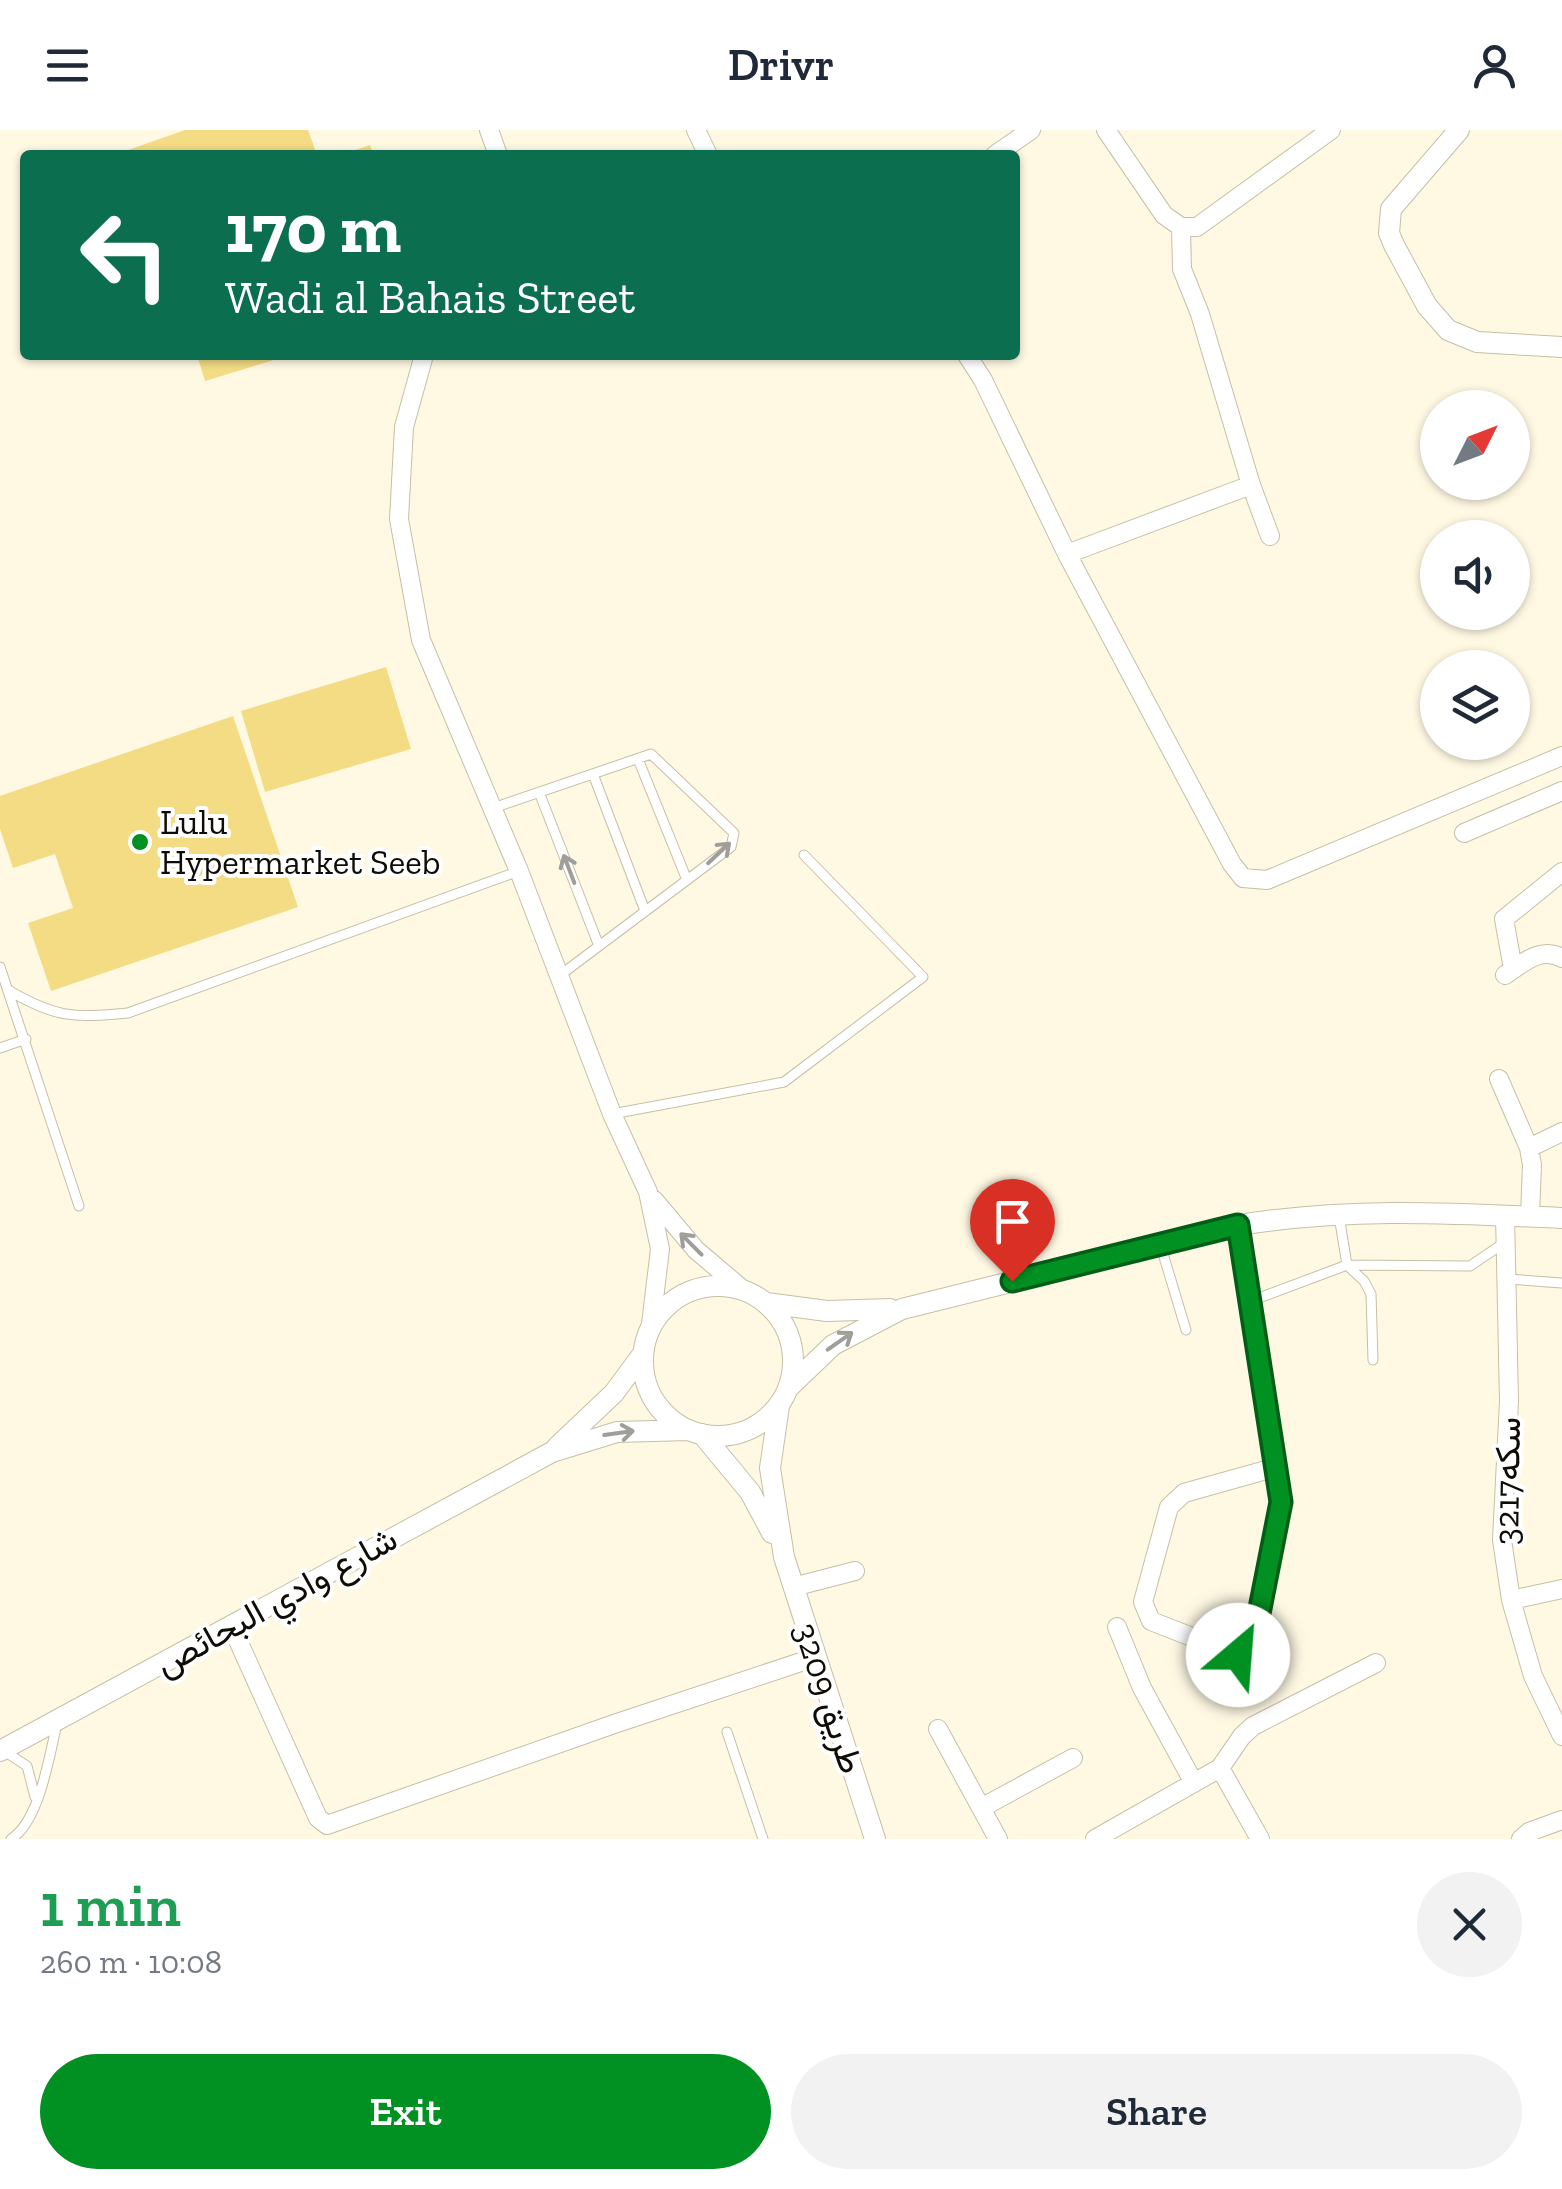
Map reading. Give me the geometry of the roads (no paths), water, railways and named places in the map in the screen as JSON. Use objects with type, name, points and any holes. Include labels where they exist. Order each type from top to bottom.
[{"type":"street","points":[[1003,150],[1031,130]]},
{"type":"street","points":[[1106,130],[1164,215],[1181,227],[1197,227],[1331,130]]},
{"type":"street","points":[[1459,130],[1392,209],[1389,233],[1394,245],[1427,306],[1448,330],[1477,342],[1562,347]]},
{"type":"street","points":[[1181,227],[1182,269],[1200,314],[1270,536]]},
{"type":"street","points":[[423,360],[404,427],[399,519],[422,640],[519,871],[612,1114],[648,1192],[660,1248],[651,1324],[642,1355],[614,1393],[552,1452]]},
{"type":"street","points":[[970,360],[984,380],[1067,554],[1232,864],[1244,878],[1267,880],[1562,756]]},
{"type":"street","points":[[1067,554],[1251,485]]},
{"type":"street","points":[[1464,832],[1562,791]]},
{"type":"street","points":[[1562,872],[1504,919],[1509,972],[1542,953],[1562,958]]},
{"type":"street","points":[[1499,1079],[1528,1148],[1532,1166],[1530,1216]]},
{"type":"street","points":[[1528,1148],[1562,1132]]},
{"type":"street","points":[[648,1192],[696,1250],[779,1317],[792,1352],[770,1468],[784,1557]]},
{"type":"street","points":[[766,1303],[827,1311],[902,1308],[1238,1225],[1339,1213],[1384,1210],[1562,1218]]},
{"type":"street","name":"سكه3217","points":[[1505,1215],[1508,1414],[1502,1540],[1510,1600],[1533,1676],[1562,1736]]},
{"type":"street","points":[[1238,1225],[1277,1467],[1281,1502],[1252,1649],[1238,1655],[1151,1621],[1143,1602],[1170,1507],[1184,1493],[1277,1467]]},
{"type":"street","points":[[651,1324],[661,1310],[690,1290],[724,1285],[742,1289]]},
{"type":"street","points":[[552,1452],[617,1432],[695,1432],[716,1436],[745,1431],[758,1425],[833,1344],[902,1308]]},
{"type":"street","points":[[642,1355],[647,1386],[654,1400],[675,1423],[695,1432],[750,1492],[784,1557]]},
{"type":"street","name":"شارع وادي البحائص","points":[[1,1750],[552,1452]]},
{"type":"street","name":"طريق 3209","points":[[784,1557],[875,1839]]},
{"type":"street","points":[[793,1587],[854,1570]]},
{"type":"street","points":[[1510,1600],[1562,1589]]},
{"type":"street","points":[[231,1625],[318,1818],[327,1826],[816,1657]]},
{"type":"street","points":[[1118,1627],[1142,1688],[1194,1782]]},
{"type":"street","points":[[1095,1839],[1220,1768],[1253,1726],[1376,1664]]},
{"type":"street","points":[[938,1729],[998,1839]]},
{"type":"street","points":[[981,1808],[1073,1758]]},
{"type":"street","points":[[1220,1768],[1260,1839]]},
{"type":"street","points":[[1521,1839],[1528,1832],[1562,1820]]},
{"type":"lane","points":[[492,808],[651,754],[734,833],[730,846],[560,976]]},
{"type":"lane","points":[[638,759],[686,880]]},
{"type":"lane","points":[[594,774],[645,911]]},
{"type":"lane","points":[[540,792],[599,946]]},
{"type":"lane","points":[[612,1114],[784,1082],[923,977],[804,855]]},
{"type":"lane","points":[[8,990],[40,1008],[76,1018],[128,1013],[519,871]]},
{"type":"lane","points":[[0,966],[79,1206]]},
{"type":"lane","points":[[0,1048],[26,1039]]},
{"type":"lane","points":[[1339,1213],[1347,1265],[1371,1294],[1373,1360]]},
{"type":"lane","points":[[1251,1301],[1347,1265],[1470,1266],[1506,1242]]},
{"type":"lane","points":[[1160,1244],[1186,1330]]},
{"type":"lane","points":[[1508,1280],[1562,1283]]},
{"type":"lane","points":[[11,1839],[25,1830],[36,1805],[58,1720]]},
{"type":"lane","points":[[727,1732],[763,1839]]},
{"type":"lane","points":[[1,1750],[27,1766],[36,1805]]},
{"type":"place","name":"Lulu Hypermarket Seeb","points":[[140,842]]}]
